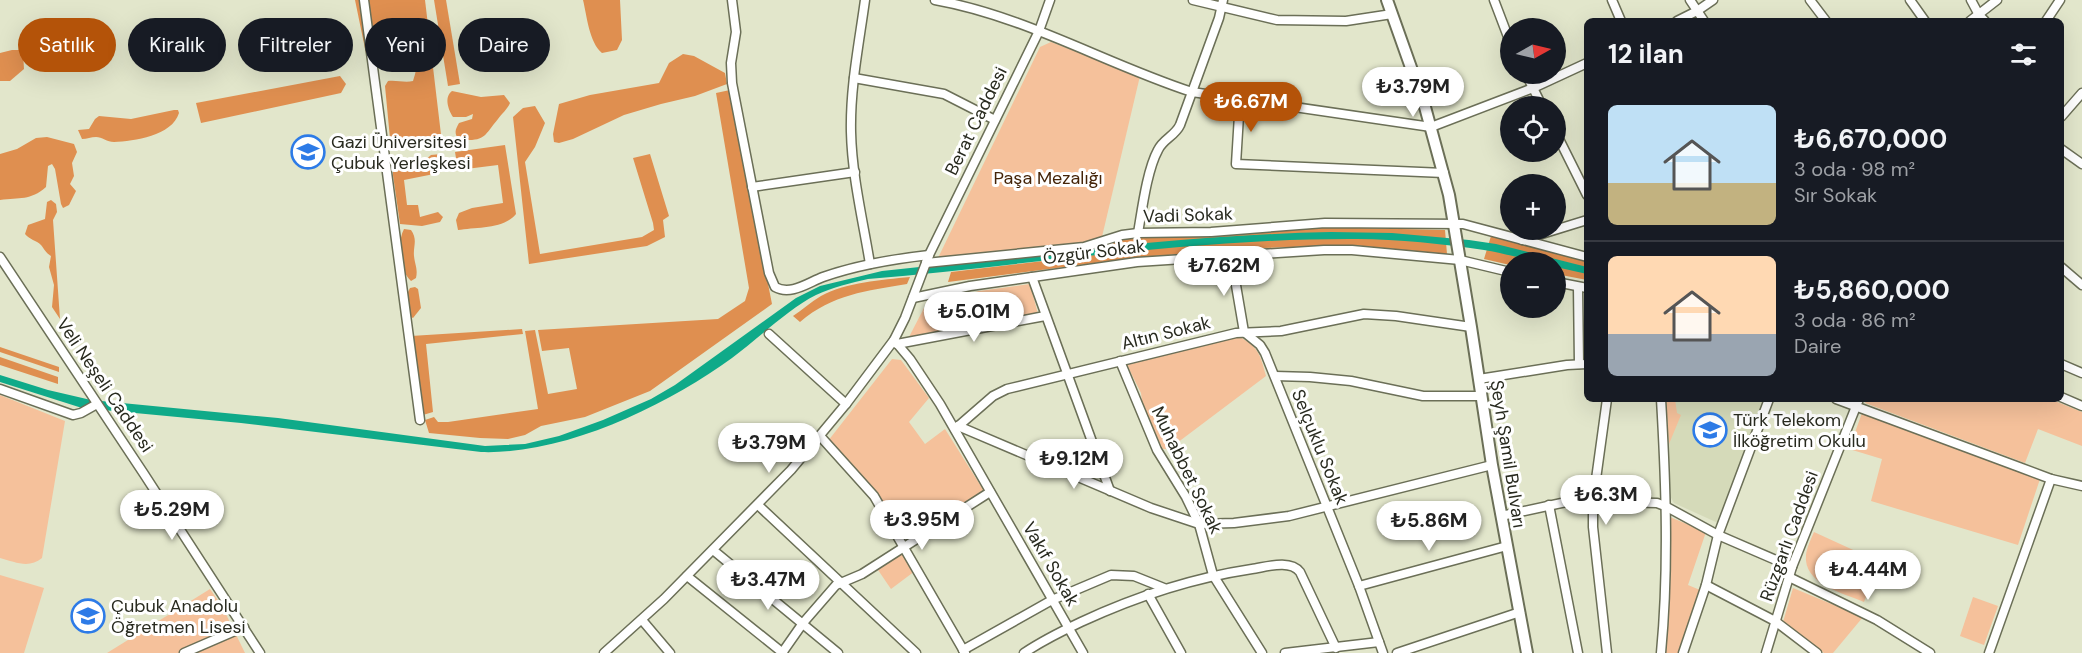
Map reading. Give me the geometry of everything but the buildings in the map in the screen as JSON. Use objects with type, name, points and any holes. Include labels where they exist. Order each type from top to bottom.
[{"type":"main road","points":[[1387,0],[1431,127],[1444,173],[1455,227]]},
{"type":"main road","name":"Şeyh Şamil Bulvarı","points":[[1455,227],[1492,465],[1527,653]]},
{"type":"street","points":[[364,0],[420,420]]},
{"type":"street","points":[[732,0],[736,32],[731,63],[732,82],[752,187],[855,172]]},
{"type":"street","points":[[865,0],[854,78],[851,134],[870,264]]},
{"type":"street","points":[[935,0],[971,8],[1039,31],[1192,92],[1431,127],[1533,88],[1584,64]]},
{"type":"street","name":"Berat Caddesi","points":[[913,298],[927,259],[1039,31],[1050,0]]},
{"type":"street","points":[[1192,0],[1222,4],[1259,17],[1301,21],[1346,21],[1392,14]]},
{"type":"street","points":[[1494,0],[1501,18]]},
{"type":"street","points":[[1612,0],[1620,18]]},
{"type":"street","points":[[1690,0],[1702,18]]},
{"type":"street","points":[[1683,18],[1713,0]]},
{"type":"street","points":[[1810,0],[1824,18]]},
{"type":"street","points":[[1910,0],[1923,18]]},
{"type":"street","points":[[1971,0],[1982,18],[1997,0]]},
{"type":"street","points":[[2048,18],[2060,0]]},
{"type":"street","points":[[1138,233],[1157,150],[1178,130],[1222,4]]},
{"type":"street","points":[[854,78],[944,94],[995,120]]},
{"type":"street","points":[[1531,84],[1537,96]]},
{"type":"street","points":[[2064,114],[2082,93]]},
{"type":"street","points":[[1240,99],[1236,164],[1444,173]]},
{"type":"street","points":[[2064,151],[2082,164]]},
{"type":"street","points":[[1566,153],[1584,189]]},
{"type":"street","name":"Vadi Sokak","points":[[752,187],[769,273],[775,287],[783,290],[798,288],[823,277],[870,264],[1084,248],[1122,235],[1138,233],[1239,230],[1325,223],[1455,227],[1500,236]]},
{"type":"street","points":[[1566,226],[1584,221]]},
{"type":"street","name":"Vadi Sokak","points":[[1521,240],[1584,256]]},
{"type":"street","name":"Özgür Sokak","points":[[913,298],[970,286],[1137,262],[1344,250],[1460,260],[1500,270]]},
{"type":"street","points":[[1231,256],[1244,332]]},
{"type":"street","name":"Veli Neşeli Caddesi","points":[[0,257],[260,653]]},
{"type":"street","points":[[2064,270],[2082,285]]},
{"type":"street","points":[[1032,277],[1110,491]]},
{"type":"street","points":[[1479,379],[1583,364],[1583,287],[1566,284]]},
{"type":"street","points":[[604,653],[642,620],[758,505],[820,436],[895,342],[913,298]]},
{"type":"street","name":"Altın Sokak","points":[[956,428],[1000,392],[1066,373],[1244,332],[1281,331],[1364,314],[1396,316],[1471,327]]},
{"type":"street","points":[[895,342],[1046,316]]},
{"type":"street","name":"Selçuklu Sokak","points":[[1244,332],[1260,345],[1275,376],[1359,586],[1383,653]]},
{"type":"street","points":[[769,334],[846,404]]},
{"type":"street","name":"Vakıf Sokak","points":[[895,342],[927,383],[956,428],[990,492],[1083,653]]},
{"type":"street","name":"Muhabbet Sokak","points":[[1120,361],[1157,450],[1182,490],[1199,524],[1213,575],[1262,653]]},
{"type":"street","points":[[2064,365],[2082,373]]},
{"type":"street","points":[[1275,376],[1340,380],[1423,396],[1481,396]]},
{"type":"street","points":[[0,389],[73,415],[97,404]]},
{"type":"street","points":[[2064,398],[2082,406]]},
{"type":"street","points":[[1607,402],[1593,501],[1594,545],[1607,653]]},
{"type":"street","points":[[1661,402],[1665,590],[1661,653]]},
{"type":"street","points":[[1683,653],[1706,585],[1718,535],[1768,402]]},
{"type":"street","points":[[1858,403],[2051,478],[2082,486]]},
{"type":"street","name":"Rüzgarlı Caddesi","points":[[1766,653],[1792,567],[1858,403]]},
{"type":"street","points":[[956,428],[1178,518],[1199,524],[1276,518],[1492,465]]},
{"type":"street","points":[[820,436],[869,489],[964,652],[1052,600],[1104,578],[1118,574],[1134,576],[1164,588]]},
{"type":"street","points":[[1989,653],[2051,478]]},
{"type":"street","points":[[687,576],[782,653],[803,623],[840,582],[862,574],[990,492]]},
{"type":"street","points":[[1501,516],[1570,501],[1643,502],[1665,506],[1718,535],[1792,567]]},
{"type":"street","points":[[758,505],[916,653]]},
{"type":"street","points":[[1549,505],[1578,653]]},
{"type":"street","points":[[1359,586],[1507,546]]},
{"type":"street","points":[[713,550],[838,653]]},
{"type":"street","points":[[1024,653],[1069,628],[1164,588],[1213,575],[1278,565],[1297,567],[1336,648]]},
{"type":"street","points":[[1789,577],[1877,620],[1930,653]]},
{"type":"street","points":[[1706,585],[1775,621],[1817,653]]},
{"type":"street","points":[[1148,594],[1181,653]]},
{"type":"street","points":[[1397,653],[1520,612]]},
{"type":"street","points":[[642,620],[670,653]]},
{"type":"street","points":[[184,653],[244,627]]},
{"type":"street","points":[[1285,653],[1380,642]]},
{"type":"shaded area","points":[[355,0],[425,0],[427,18],[365,18],[365,49]]},
{"type":"shaded area","points":[[434,0],[446,0],[460,84],[448,86],[446,72],[446,18],[437,18]]},
{"type":"shaded area","points":[[583,0],[620,0],[622,40],[617,50],[602,53],[598,48],[589,28]]},
{"type":"shaded area","points":[[18,50],[18,72],[20,72],[10,81],[0,81],[0,53]]},
{"type":"shaded area","points":[[683,54],[694,56],[725,73],[727,84],[695,96],[624,115],[573,139],[554,142],[553,134],[559,104],[590,95],[659,83],[669,63]]},
{"type":"shaded area","points":[[416,72],[434,72],[442,143],[391,149],[385,86],[388,81],[413,81]]},
{"type":"shaded area","points":[[340,76],[346,84],[341,93],[201,123],[196,103]]},
{"type":"shaded area","points":[[730,90],[772,304],[650,391],[585,417],[541,426],[525,435],[508,439],[429,433],[425,420],[434,417],[438,422],[448,422],[538,409],[525,331],[535,330],[548,394],[577,389],[569,348],[542,351],[538,330],[718,319],[745,301],[749,288],[716,93]]},
{"type":"shaded area","points":[[452,91],[481,97],[504,95],[510,103],[483,137],[474,140],[459,140],[456,130],[459,123],[472,119],[473,114],[466,117],[453,117],[447,100]]},
{"type":"shaded area","points":[[535,106],[545,123],[535,147],[525,162],[540,254],[642,237],[654,230],[633,158],[650,154],[669,216],[663,220],[665,237],[647,246],[529,264],[513,117],[523,108]]},
{"type":"shaded area","points":[[178,110],[179,113],[169,127],[142,138],[114,142],[96,137],[82,139],[78,130],[89,129],[99,116],[131,119]]},
{"type":"shaded area","points":[[47,137],[74,144],[77,152],[72,163],[74,176],[70,184],[76,191],[69,205],[63,208],[61,204],[55,169],[52,164],[48,166],[46,187],[35,195],[0,200],[0,154],[17,149],[36,138]]},
{"type":"shaded area","points":[[505,145],[516,214],[511,219],[497,225],[458,230],[456,220],[459,213],[472,208],[503,203],[498,165],[458,170],[455,152]]},
{"type":"shaded area","points":[[441,154],[444,157],[444,169],[439,173],[404,180],[407,205],[418,205],[420,217],[438,212],[443,217],[440,222],[422,226],[400,224],[393,163],[424,161],[431,155]]},
{"type":"shaded area","points":[[51,200],[56,204],[57,212],[53,220],[60,319],[52,307],[54,285],[49,267],[51,256],[39,243],[25,234],[28,225],[45,219],[47,202]]},
{"type":"shaded area","points":[[1311,227],[1445,230],[1447,254],[1352,245],[1262,248],[1141,257],[948,282],[951,272],[1102,254],[1102,243],[1130,237]]},
{"type":"shaded area","points":[[404,229],[411,230],[415,240],[414,256],[417,275],[411,281],[404,270],[400,256],[400,241]]},
{"type":"shaded area","points":[[1491,236],[1555,252],[1500,252],[1500,263],[1484,259]]},
{"type":"shaded area","points":[[1566,255],[1584,259],[1584,279],[1566,276]]},
{"type":"shaded area","points":[[910,277],[907,284],[850,295],[825,305],[800,322],[793,316],[831,291],[864,282]]},
{"type":"shaded area","points":[[410,288],[418,289],[421,308],[413,318],[409,316],[406,296]]},
{"type":"shaded area","points":[[522,329],[523,334],[426,344],[433,412],[423,415],[411,336]]},
{"type":"shaded area","points":[[0,347],[59,367],[59,372],[0,352]]},
{"type":"shaded area","points":[[0,357],[58,377],[58,384],[0,365]]},
{"type":"shaded area","name":"Türk Telekom İlköğretim Okulu","points":[[1666,402],[1765,402],[1718,523],[1674,503],[1670,496]]},
{"type":"green space","name":"Paşa Mezalığı","points":[[1051,42],[1140,76],[1101,241],[938,258],[1040,47]]},
{"type":"green space","points":[[1030,284],[1038,314],[909,337],[924,308],[979,291]]},
{"type":"green space","points":[[1238,336],[1258,352],[1266,376],[1169,449],[1163,449],[1143,409],[1141,393],[1127,365]]},
{"type":"green space","points":[[892,359],[901,360],[929,398],[909,422],[925,444],[945,429],[984,491],[929,527],[914,501],[893,516],[872,486],[828,441]]},
{"type":"green space","points":[[0,395],[65,421],[42,558],[27,564],[0,558]]},
{"type":"green space","points":[[1666,402],[1675,402],[1677,413],[1681,415],[1669,444]]},
{"type":"green space","points":[[2057,402],[2082,412],[2082,446],[2038,429],[2025,463],[1865,403]]},
{"type":"green space","points":[[1862,413],[2040,479],[2018,545],[1871,501],[1882,459],[1849,449]]},
{"type":"green space","points":[[1670,517],[1706,532],[1688,585],[1700,590],[1680,653],[1666,653]]},
{"type":"green space","points":[[1814,532],[1886,565],[1878,584],[1872,582],[1864,602],[1826,586],[1811,573],[1806,555]]},
{"type":"green space","points":[[903,553],[915,571],[891,589],[878,570]]},
{"type":"green space","points":[[0,575],[44,588],[24,653],[0,653]]},
{"type":"green space","points":[[1793,588],[1863,617],[1833,653],[1824,653],[1783,622]]},
{"type":"green space","points":[[210,589],[222,606],[245,653],[107,653]]},
{"type":"green space","points":[[1973,597],[1998,606],[1984,645],[1960,636]]},
{"type":"water","points":[[1331,232],[1392,233],[1469,240],[1528,252],[1500,253],[1421,242],[1389,240],[1296,240],[1112,253],[868,279],[829,290],[805,301],[706,376],[645,410],[579,436],[513,451],[481,452],[241,423],[82,408],[0,382],[0,375],[91,400],[278,418],[485,446],[525,444],[559,436],[651,399],[675,385],[796,298],[820,286],[882,271],[1219,237]]},
{"type":"water","points":[[1566,262],[1584,266],[1584,273],[1566,269]]},
{"type":"place","name":"Gazi Üniversitesi Çubuk Yerleşkesi","points":[[308,152]]},
{"type":"place","name":"Türk Telekom İlköğretim Okulu","points":[[1710,430]]},
{"type":"place","name":"Çubuk Anadolu Öğretmen Lisesi","points":[[88,616]]}]
